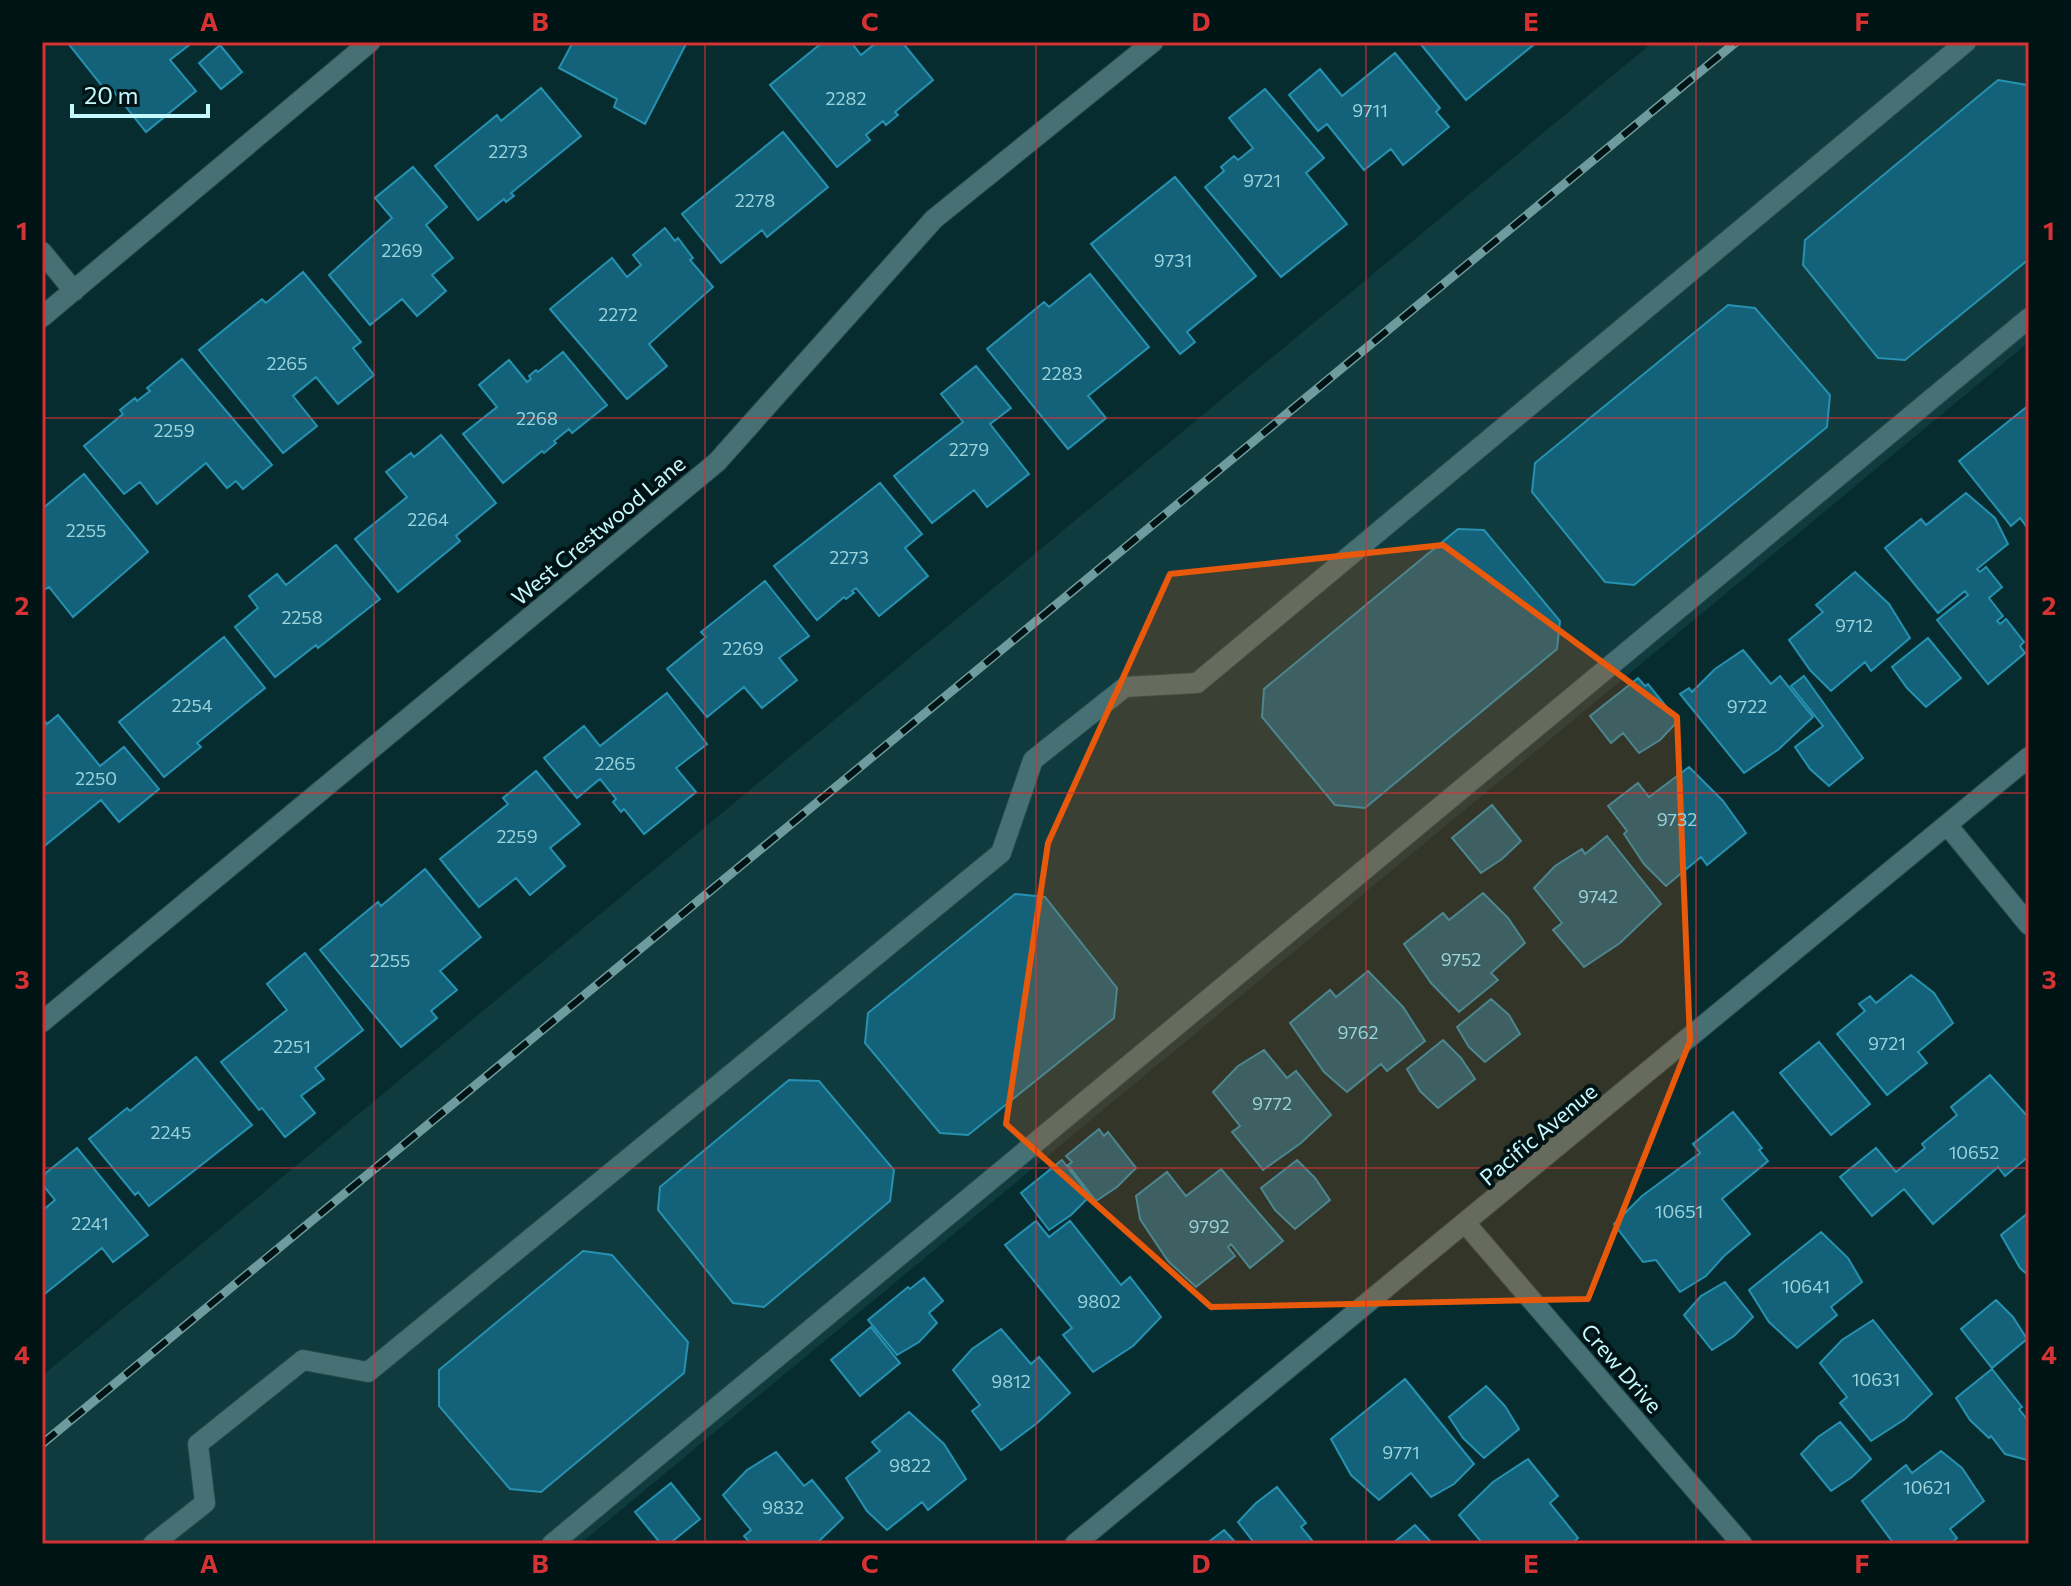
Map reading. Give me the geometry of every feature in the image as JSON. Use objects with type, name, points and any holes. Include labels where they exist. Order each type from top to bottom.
[{"type":"street","points":[[42,317],[370,42]]},
{"type":"street","name":"West Crestwood Lane","points":[[42,1022],[717,462],[934,219],[1153,42]]},
{"type":"street","points":[[153,1544],[205,1503],[198,1444],[303,1360],[368,1372],[1001,853],[1033,760],[1125,687],[1197,683],[1966,42]]},
{"type":"street","points":[[42,252],[74,291]]},
{"type":"street","points":[[552,1544],[2029,318]]},
{"type":"street","name":"Pacific Avenue","points":[[1075,1544],[2029,757]]},
{"type":"street","points":[[1948,826],[2029,925]]},
{"type":"street","name":"Crew Drive","points":[[1466,1224],[1742,1544]]},
{"type":"highlighted area","points":[[1443,545],[1677,717],[1690,1041],[1588,1299],[1211,1307],[1006,1124],[1048,843],[1170,574]]},
{"type":"shaded area","points":[[1653,42],[2029,42],[2029,342],[580,1544],[42,1544],[42,1376]]},
{"type":"building","points":[[67,42],[193,42],[170,60],[196,91],[146,132],[114,92],[110,96]]},
{"type":"building","points":[[573,42],[687,42],[645,124],[614,107],[617,99],[559,68]]},
{"type":"building","points":[[823,42],[851,42],[861,55],[877,42],[902,42],[933,80],[895,112],[898,115],[886,125],[883,121],[866,135],[870,140],[837,167],[770,85]]},
{"type":"building","points":[[1419,42],[1537,42],[1466,100]]},
{"type":"building","points":[[220,45],[242,72],[221,89],[199,63]]},
{"type":"building","points":[[1395,53],[1440,108],[1436,112],[1449,127],[1403,165],[1391,149],[1364,170],[1327,124],[1318,131],[1289,95],[1320,69],[1342,96]]},
{"type":"building","points":[[1998,80],[2027,85],[2029,88],[2029,259],[1905,360],[1878,358],[1803,265],[1805,240]]},
{"type":"building","points":[[541,88],[581,136],[511,193],[514,196],[506,202],[504,199],[478,220],[435,166],[497,115],[501,121]]},
{"type":"building","points":[[1265,89],[1324,158],[1306,173],[1347,224],[1281,277],[1205,187],[1224,171],[1221,167],[1234,156],[1238,160],[1253,148],[1229,118]]},
{"type":"building","points":[[783,132],[828,187],[767,237],[762,230],[721,263],[682,214]]},
{"type":"building","points":[[413,167],[447,207],[426,225],[453,258],[432,275],[446,291],[417,316],[402,299],[370,325],[329,275],[392,218],[375,198]]},
{"type":"building","points":[[1175,177],[1256,276],[1187,332],[1195,342],[1180,354],[1091,244]]},
{"type":"building","points":[[665,228],[675,241],[678,238],[693,258],[690,260],[713,287],[649,344],[667,366],[627,399],[550,309],[612,258],[627,277],[641,265],[633,255]]},
{"type":"building","points":[[303,272],[361,342],[353,348],[374,375],[338,404],[316,377],[293,396],[317,426],[283,453],[199,350],[262,299],[266,303]]},
{"type":"building","points":[[1090,274],[1149,347],[1088,396],[1106,418],[1068,449],[987,349],[1044,302],[1049,307]]},
{"type":"building","points":[[1728,305],[1755,308],[1830,395],[1827,427],[1634,585],[1605,582],[1532,492],[1535,463]]},
{"type":"building","points":[[563,352],[607,405],[572,433],[569,429],[544,453],[542,451],[503,483],[463,434],[497,407],[479,385],[509,360],[527,382],[536,370],[538,372]]},
{"type":"building","points":[[182,359],[272,465],[243,489],[236,481],[227,488],[206,463],[157,504],[140,482],[124,494],[84,446],[123,414],[120,410],[150,391],[147,388]]},
{"type":"building","points":[[976,366],[1011,408],[990,424],[1029,474],[987,507],[974,490],[932,523],[894,476],[963,422],[941,394]]},
{"type":"building","points":[[2029,405],[2029,530],[2020,518],[2011,526],[1959,461]]},
{"type":"building","points":[[441,435],[496,503],[456,536],[460,541],[398,592],[355,539],[407,497],[386,472],[411,453],[414,457]]},
{"type":"building","points":[[84,474],[148,552],[73,617],[49,587],[44,590],[42,587],[42,509]]},
{"type":"building","points":[[880,483],[922,534],[905,548],[928,576],[879,616],[856,588],[852,591],[854,593],[846,599],[844,597],[817,620],[774,566]]},
{"type":"building","points":[[1966,493],[1995,518],[2008,544],[1977,569],[1980,572],[1986,567],[2002,587],[1989,598],[2003,616],[1997,621],[2000,624],[2006,619],[2024,642],[2020,646],[2025,653],[1988,684],[1937,620],[1968,595],[1965,591],[1938,613],[1885,548],[1921,519],[1926,525]]},
{"type":"building","points":[[1458,529],[1484,530],[1560,621],[1557,649],[1365,808],[1335,805],[1262,717],[1264,689]]},
{"type":"building","points":[[336,545],[380,599],[275,677],[235,627],[258,608],[249,596],[277,574],[286,585]]},
{"type":"building","points":[[1855,572],[1889,604],[1910,638],[1871,671],[1865,662],[1831,691],[1810,670],[1789,640],[1823,612],[1816,605]]},
{"type":"building","points":[[765,581],[809,636],[779,658],[797,680],[762,708],[744,687],[707,717],[667,669],[706,637],[701,632]]},
{"type":"building","points":[[224,637],[265,688],[197,743],[201,747],[164,777],[119,722]]},
{"type":"building","points":[[1928,638],[1961,678],[1926,707],[1892,667]]},
{"type":"building","points":[[1743,650],[1771,684],[1780,676],[1813,717],[1779,749],[1744,773],[1680,694],[1689,688],[1692,692],[1715,669]]},
{"type":"building","points":[[1804,676],[1863,758],[1829,786],[1810,769],[1795,747],[1823,726],[1791,686]]},
{"type":"building","points":[[1638,678],[1645,686],[1648,684],[1678,721],[1660,740],[1639,753],[1623,733],[1611,743],[1590,716]]},
{"type":"building","points":[[667,693],[707,744],[676,768],[696,792],[644,834],[624,809],[621,812],[613,802],[616,799],[600,779],[577,798],[544,758],[584,726],[600,746]]},
{"type":"building","points":[[58,715],[100,766],[124,747],[159,789],[119,822],[101,800],[42,848],[42,718],[47,724]]},
{"type":"building","points":[[1689,767],[1723,801],[1746,833],[1707,865],[1701,857],[1666,886],[1644,864],[1624,834],[1627,831],[1608,806],[1638,783],[1649,797]]},
{"type":"building","points":[[536,771],[580,824],[550,848],[565,866],[530,895],[516,878],[479,907],[440,859],[508,804],[503,798]]},
{"type":"building","points":[[1492,805],[1521,841],[1481,873],[1452,838]]},
{"type":"building","points":[[1607,836],[1661,904],[1620,943],[1584,967],[1553,930],[1562,923],[1534,888],[1555,866],[1582,849],[1585,854]]},
{"type":"building","points":[[425,869],[481,937],[440,971],[457,990],[431,1011],[437,1018],[401,1047],[320,950],[378,902],[381,906]]},
{"type":"building","points":[[1483,893],[1508,918],[1525,943],[1491,973],[1498,980],[1459,1012],[1431,983],[1404,944],[1443,913],[1449,920]]},
{"type":"building","points":[[1015,894],[1045,897],[1117,988],[1114,1018],[968,1135],[940,1133],[865,1043],[868,1013]]},
{"type":"building","points":[[305,953],[363,1030],[315,1068],[324,1079],[301,1096],[315,1113],[285,1137],[221,1062],[287,1010],[267,984]]},
{"type":"building","points":[[1368,971],[1403,1007],[1425,1041],[1387,1071],[1381,1064],[1347,1092],[1324,1072],[1290,1023],[1330,990],[1336,997]]},
{"type":"building","points":[[1911,975],[1934,993],[1953,1023],[1918,1052],[1927,1063],[1887,1095],[1837,1034],[1865,1011],[1859,1004],[1870,996],[1876,1003]]},
{"type":"building","points":[[1491,999],[1509,1015],[1520,1034],[1485,1062],[1469,1047],[1457,1027]]},
{"type":"building","points":[[1443,1040],[1461,1058],[1475,1079],[1438,1108],[1420,1091],[1407,1069]]},
{"type":"building","points":[[1819,1042],[1870,1104],[1831,1135],[1780,1073]]},
{"type":"building","points":[[1264,1050],[1287,1078],[1296,1071],[1331,1115],[1301,1143],[1263,1170],[1232,1132],[1240,1126],[1213,1092],[1238,1066]]},
{"type":"building","points":[[196,1057],[252,1125],[149,1206],[138,1192],[135,1195],[89,1139],[127,1108],[130,1111]]},
{"type":"building","points":[[1990,1075],[2029,1118],[2029,1156],[2005,1176],[1998,1167],[1933,1224],[1904,1189],[1872,1216],[1840,1177],[1876,1148],[1896,1172],[1925,1148],[1922,1144],[1957,1115],[1951,1107]]},
{"type":"building","points":[[789,1080],[819,1081],[894,1170],[890,1201],[764,1307],[733,1303],[658,1210],[660,1187]]},
{"type":"building","points":[[1733,1112],[1762,1148],[1759,1150],[1768,1161],[1722,1199],[1750,1234],[1706,1276],[1680,1292],[1656,1260],[1643,1262],[1614,1224],[1642,1196],[1700,1153],[1693,1144]]},
{"type":"building","points":[[1099,1129],[1104,1136],[1108,1132],[1136,1168],[1117,1187],[1096,1201],[1068,1165],[1072,1162],[1066,1156]]},
{"type":"building","points":[[77,1148],[148,1235],[113,1262],[102,1248],[42,1296],[42,1211],[55,1200],[42,1184],[42,1176]]},
{"type":"building","points":[[1062,1160],[1090,1196],[1071,1215],[1049,1230],[1021,1193]]},
{"type":"building","points":[[1297,1160],[1315,1178],[1330,1200],[1295,1229],[1275,1210],[1261,1188]]},
{"type":"building","points":[[1221,1169],[1283,1241],[1250,1268],[1231,1244],[1228,1247],[1235,1256],[1196,1287],[1168,1261],[1140,1219],[1136,1196],[1167,1172],[1186,1196]]},
{"type":"building","points":[[2029,1212],[2029,1276],[2020,1268],[2001,1235]]},
{"type":"building","points":[[1036,1221],[1049,1237],[1070,1221],[1121,1285],[1130,1277],[1161,1317],[1133,1346],[1093,1372],[1063,1335],[1072,1328],[1005,1245]]},
{"type":"building","points":[[1821,1232],[1848,1258],[1862,1282],[1831,1307],[1837,1315],[1797,1348],[1769,1322],[1749,1290]]},
{"type":"building","points":[[583,1251],[612,1255],[688,1342],[684,1373],[541,1492],[510,1489],[439,1406],[439,1370]]},
{"type":"building","points":[[924,1278],[943,1301],[929,1313],[937,1323],[919,1342],[897,1355],[868,1320]]},
{"type":"building","points":[[1725,1282],[1753,1317],[1734,1336],[1712,1350],[1684,1315],[1701,1296]]},
{"type":"building","points":[[1996,1300],[2013,1317],[2027,1339],[1992,1368],[1961,1329]]},
{"type":"building","points":[[1873,1320],[1932,1394],[1905,1419],[1871,1441],[1840,1403],[1847,1397],[1820,1363],[1842,1340]]},
{"type":"building","points":[[871,1327],[900,1363],[860,1396],[831,1360]]},
{"type":"building","points":[[1001,1329],[1031,1364],[1039,1357],[1070,1393],[1001,1450],[972,1411],[980,1405],[953,1370],[972,1349]]},
{"type":"building","points":[[1992,1369],[2022,1407],[2019,1409],[2029,1422],[2027,1460],[2005,1454],[1991,1436],[1989,1438],[1970,1420],[1956,1398]]},
{"type":"building","points":[[1405,1379],[1474,1464],[1454,1484],[1431,1497],[1411,1473],[1379,1500],[1351,1475],[1331,1439]]},
{"type":"building","points":[[1486,1386],[1505,1406],[1519,1429],[1484,1458],[1463,1438],[1449,1417]]},
{"type":"building","points":[[909,1412],[944,1444],[966,1479],[928,1510],[922,1502],[887,1530],[867,1511],[846,1478],[880,1451],[872,1442]]},
{"type":"building","points":[[1840,1422],[1871,1459],[1831,1491],[1801,1454]]},
{"type":"building","points":[[1941,1451],[1962,1468],[1984,1501],[1950,1529],[1957,1538],[1950,1544],[1894,1544],[1862,1501],[1906,1465],[1912,1473]]},
{"type":"building","points":[[776,1452],[804,1486],[812,1480],[843,1518],[816,1544],[751,1544],[744,1536],[751,1530],[723,1495],[747,1470]]},
{"type":"building","points":[[1528,1459],[1558,1496],[1550,1503],[1578,1538],[1572,1544],[1483,1544],[1459,1515],[1493,1482]]},
{"type":"building","points":[[671,1483],[700,1519],[669,1544],[661,1544],[635,1512]]},
{"type":"building","points":[[1277,1487],[1306,1523],[1301,1527],[1315,1544],[1255,1544],[1238,1522]]},
{"type":"building","points":[[1415,1525],[1433,1544],[1392,1544]]},
{"type":"building","points":[[1224,1530],[1237,1544],[1206,1544]]},
{"type":"railway","points":[[42,1444],[1736,42]]}]
